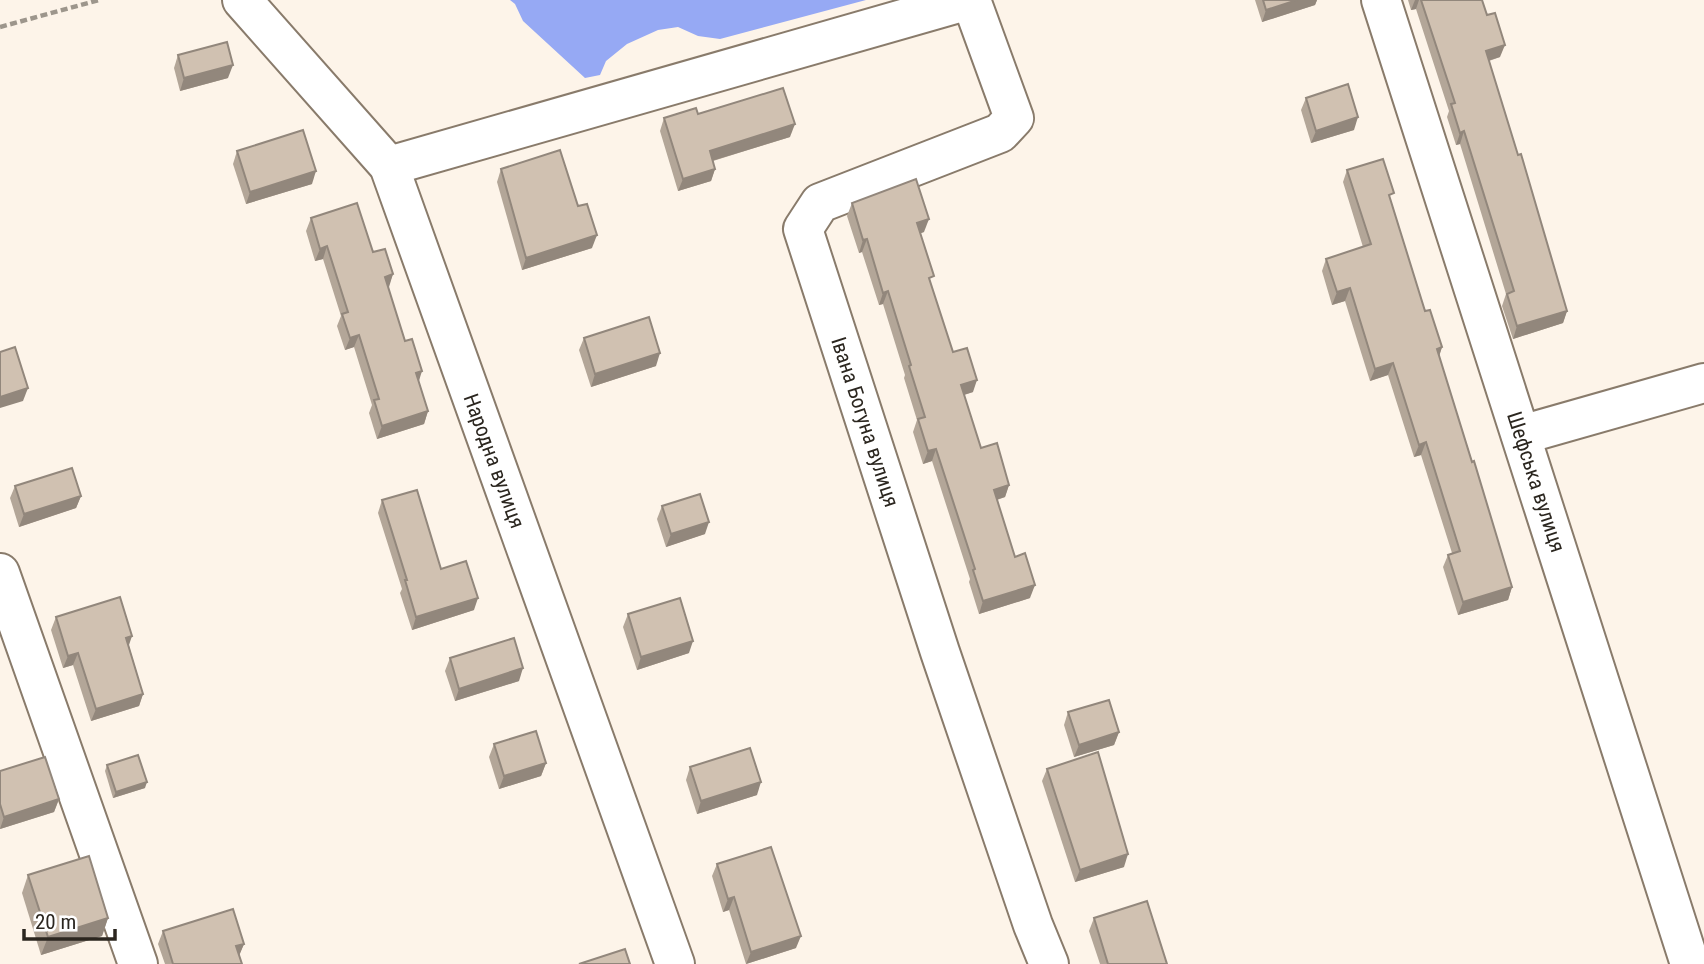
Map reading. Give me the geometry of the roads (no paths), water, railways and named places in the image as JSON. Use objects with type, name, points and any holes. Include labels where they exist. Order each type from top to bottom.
[{"type":"street","name":"Народна вулиця","points":[[242,0],[389,166],[675,964]]},
{"type":"street","points":[[389,166],[970,0]]},
{"type":"street","name":"Івана Богуна вулиця","points":[[970,0],[1014,118],[1000,133],[820,203],[803,229],[940,652],[1033,925],[1049,964]]},
{"type":"street","name":"Шефська вулиця","points":[[1381,0],[1690,964]]},
{"type":"street","points":[[1521,435],[1704,383]]},
{"type":"street","points":[[0,573],[138,964]]},
{"type":"water","points":[[510,0],[866,0],[720,39],[698,36],[678,27],[658,30],[627,44],[606,61],[600,75],[585,78],[523,21],[515,4]]}]
